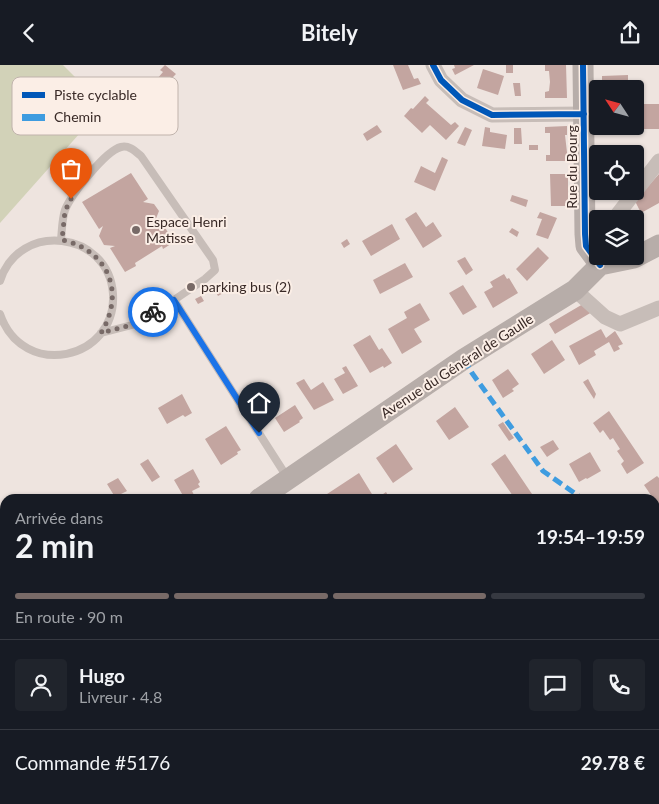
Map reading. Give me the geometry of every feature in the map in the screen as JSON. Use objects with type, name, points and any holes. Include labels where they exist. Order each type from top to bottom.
[{"type":"main road","name":"Rue du Bourg","points":[[583,65],[590,210]]},
{"type":"main road","points":[[644,253],[659,245]]},
{"type":"main road","name":"Avenue du Général de Gaulle","points":[[267,494],[464,359],[575,290],[600,265]]},
{"type":"street","points":[[433,65],[441,80],[462,101],[492,115],[584,114]]},
{"type":"street","points":[[621,210],[659,161]]},
{"type":"street","points":[[575,290],[605,317],[620,324],[659,308]]},
{"type":"lane","points":[[62,240],[65,211],[71,199],[105,158],[121,147],[127,147],[141,156],[212,261],[215,270],[174,300],[132,325],[101,333]]},
{"type":"lane","points":[[0,281],[10,262],[20,252],[33,244],[62,240],[75,243],[87,249],[97,258],[105,269],[112,288],[112,308],[108,321],[101,333],[87,346],[70,354],[51,356],[32,351],[16,341],[4,326],[0,314]]},
{"type":"lane","points":[[174,300],[288,478]]},
{"type":"green space","points":[[0,65],[63,65],[75,77],[12,77],[12,135],[78,135],[0,223]]},
{"type":"building","points":[[165,65],[176,74],[173,77],[159,77],[163,72],[160,70]]},
{"type":"building","points":[[393,65],[408,65],[414,79],[418,78],[421,84],[403,90]]},
{"type":"building","points":[[454,65],[474,65],[455,75],[452,69],[455,68]]},
{"type":"building","points":[[506,65],[513,65],[513,73],[506,73]]},
{"type":"building","points":[[545,65],[566,65],[567,98],[545,98],[545,92],[549,91],[550,82],[549,71],[545,71]]},
{"type":"building","points":[[483,69],[504,76],[498,95],[477,88]]},
{"type":"building","points":[[628,75],[628,80],[602,80],[602,76]]},
{"type":"building","points":[[513,83],[520,83],[521,96],[515,96]]},
{"type":"building","points":[[425,96],[429,100],[426,103],[451,125],[455,122],[459,126],[446,140],[430,125],[422,133],[404,116]]},
{"type":"building","points":[[644,104],[659,104],[659,129],[644,129]]},
{"type":"building","points":[[377,125],[382,132],[367,141],[363,134]]},
{"type":"building","points":[[567,126],[567,135],[565,135],[568,161],[546,161],[546,155],[550,155],[550,133],[545,133],[545,127]]},
{"type":"building","points":[[465,127],[472,130],[465,146],[457,143]]},
{"type":"building","points":[[485,127],[490,128],[490,132],[507,135],[505,149],[482,146]]},
{"type":"building","points":[[514,128],[521,128],[522,144],[514,144]]},
{"type":"building","points":[[529,145],[538,145],[538,150],[529,150]]},
{"type":"building","points":[[442,157],[448,160],[435,191],[414,182],[421,166],[435,173]]},
{"type":"building","name":"Espace Henri Matisse","points":[[131,173],[148,199],[143,202],[154,204],[159,211],[155,221],[159,218],[174,242],[163,249],[162,246],[135,263],[136,266],[125,272],[110,248],[115,246],[104,245],[99,236],[103,226],[99,229],[82,202]]},
{"type":"building","points":[[550,174],[568,174],[568,206],[551,206]]},
{"type":"building","points":[[659,174],[659,203],[644,211],[640,210],[635,201],[644,200],[644,191]]},
{"type":"building","points":[[512,195],[528,200],[526,207],[510,201]]},
{"type":"building","points":[[416,212],[426,227],[433,222],[442,236],[423,248],[405,219]]},
{"type":"building","points":[[540,212],[557,218],[548,239],[536,235],[542,219],[537,218]]},
{"type":"building","points":[[392,224],[400,239],[371,256],[362,241]]},
{"type":"building","points":[[512,228],[519,232],[517,237],[509,232]]},
{"type":"building","points":[[347,239],[350,244],[344,248],[341,243]]},
{"type":"building","points":[[538,247],[549,258],[527,281],[516,269]]},
{"type":"building","points":[[465,257],[473,270],[466,275],[457,261]]},
{"type":"building","points":[[405,263],[413,277],[380,294],[373,280]]},
{"type":"building","points":[[504,274],[507,279],[509,278],[518,293],[493,308],[484,292],[493,287],[490,282]]},
{"type":"building","points":[[463,285],[477,307],[463,315],[449,293]]},
{"type":"building","points":[[223,289],[225,292],[218,296],[216,292]]},
{"type":"building","points":[[201,296],[204,301],[198,304],[195,299]]},
{"type":"building","points":[[420,303],[430,320],[414,329],[422,342],[402,354],[388,329],[407,318],[404,312]]},
{"type":"building","points":[[583,304],[592,312],[555,334],[549,324]]},
{"type":"building","points":[[601,329],[606,338],[615,331],[623,344],[618,346],[620,349],[614,352],[609,342],[594,351],[596,355],[579,365],[569,346]]},
{"type":"building","points":[[370,335],[379,350],[382,348],[392,363],[370,373],[353,345]]},
{"type":"building","points":[[552,340],[565,360],[544,374],[531,354]]},
{"type":"building","points":[[346,366],[358,386],[343,394],[334,379],[345,373],[342,368]]},
{"type":"building","points":[[508,369],[519,384],[512,389],[514,391],[503,398],[492,380]]},
{"type":"building","points":[[304,379],[311,390],[323,382],[334,400],[314,410],[296,383]]},
{"type":"building","points":[[588,379],[596,394],[594,399],[583,382]]},
{"type":"building","points":[[182,394],[192,413],[185,417],[183,415],[167,424],[158,408]]},
{"type":"building","points":[[295,405],[303,418],[284,432],[275,418]]},
{"type":"building","points":[[455,407],[469,427],[449,440],[436,421]]},
{"type":"building","points":[[609,411],[644,463],[627,474],[621,464],[624,461],[617,451],[620,449],[613,438],[610,440],[603,430],[600,433],[593,423]]},
{"type":"building","points":[[503,422],[514,438],[509,441],[498,425]]},
{"type":"building","points":[[226,426],[241,450],[221,465],[205,439]]},
{"type":"building","points":[[553,440],[559,449],[547,457],[540,447]]},
{"type":"building","points":[[396,444],[413,469],[393,483],[376,458]]},
{"type":"building","points":[[590,452],[601,471],[579,482],[569,464]]},
{"type":"building","points":[[505,454],[532,494],[512,494],[491,464]]},
{"type":"building","points":[[148,459],[160,477],[152,482],[140,464]]},
{"type":"building","points":[[193,469],[200,482],[198,484],[200,487],[192,491],[194,494],[182,494],[174,480]]},
{"type":"building","points":[[359,473],[372,494],[327,494]]},
{"type":"building","points":[[657,476],[659,478],[659,494],[650,494],[644,485]]},
{"type":"building","points":[[118,478],[127,491],[121,494],[113,494],[107,484]]},
{"type":"marked path","points":[[464,359],[472,373],[543,471],[576,494]]},
{"type":"cycle path","points":[[433,65],[441,80],[462,100],[492,115],[584,114]]},
{"type":"cycle path","points":[[583,65],[585,234],[586,246],[589,250]]},
{"type":"way so far","points":[[71,199],[65,211],[62,240],[75,243],[87,249],[105,269],[110,281],[113,295],[112,308],[108,321],[101,333],[132,325],[153,312]]},
{"type":"place","name":"Espace Henri Matisse","points":[[136,230]]},
{"type":"place","name":"parking bus (2)","points":[[191,287]]},
{"type":"route","points":[[153,312],[174,300],[259,433]]}]
